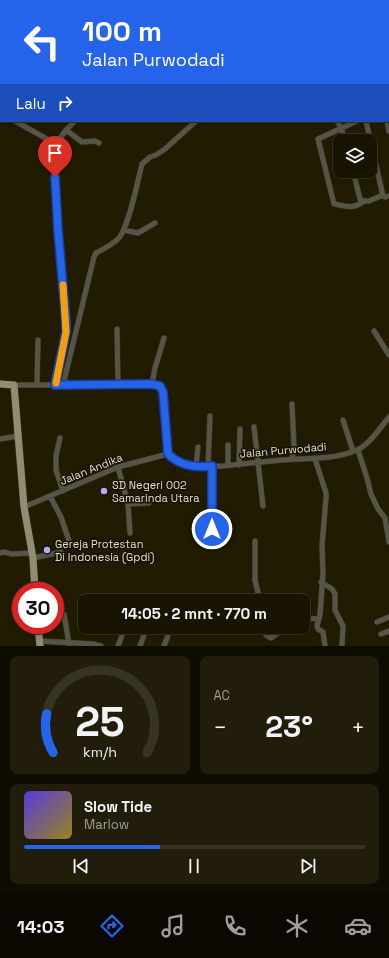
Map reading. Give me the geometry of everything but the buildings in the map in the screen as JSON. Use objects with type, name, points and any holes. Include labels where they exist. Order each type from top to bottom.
[{"type":"main road","points":[[0,384],[14,385],[24,507],[32,556],[34,582]]},
{"type":"main road","points":[[39,634],[40,644]]},
{"type":"street","points":[[17,122],[56,144]]},
{"type":"street","points":[[55,385],[66,327],[58,230],[55,164],[56,144],[74,122]]},
{"type":"street","points":[[63,385],[92,262],[96,254],[118,240],[124,230],[142,164],[145,160],[165,149],[195,122]]},
{"type":"street","points":[[338,122],[343,134]]},
{"type":"street","points":[[355,122],[318,139],[334,204],[350,208],[359,205],[364,201]]},
{"type":"street","points":[[366,122],[383,195]]},
{"type":"street","points":[[66,130],[82,142],[95,141],[99,143]]},
{"type":"street","points":[[355,178],[360,199],[370,201],[383,195],[385,197],[389,196]]},
{"type":"street","points":[[124,230],[138,233],[156,223]]},
{"type":"street","points":[[117,329],[118,384]]},
{"type":"street","points":[[374,331],[389,355]]},
{"type":"street","points":[[152,384],[164,338]]},
{"type":"street","points":[[37,385],[38,340]]},
{"type":"street","points":[[14,385],[152,384],[160,386],[163,392],[168,454]]},
{"type":"street","points":[[292,404],[294,447],[292,459]]},
{"type":"street","points":[[210,416],[212,529]]},
{"type":"street","name":"Jalan Purwodadi","points":[[168,454],[176,461],[186,465],[210,467],[292,459],[315,459],[342,455],[355,451],[378,431],[389,418]]},
{"type":"street","points":[[343,420],[367,478],[371,494],[380,512],[385,518],[389,542]]},
{"type":"street","points":[[254,427],[263,506]]},
{"type":"street","points":[[239,465],[240,429]]},
{"type":"street","points":[[0,439],[18,436]]},
{"type":"street","points":[[60,438],[55,463],[63,491]]},
{"type":"street","points":[[228,445],[228,465]]},
{"type":"street","points":[[196,466],[198,447]]},
{"type":"street","name":"Jalan Andika","points":[[24,507],[118,467],[168,454]]},
{"type":"street","points":[[315,459],[326,493],[320,611],[317,628],[323,632],[325,646]]},
{"type":"street","points":[[118,467],[128,504],[130,533]]},
{"type":"street","points":[[50,496],[61,517],[69,541]]},
{"type":"street","points":[[128,504],[149,503]]},
{"type":"street","points":[[255,541],[255,580],[258,594]]},
{"type":"street","points":[[0,553],[5,552],[32,556],[61,552]]},
{"type":"street","points":[[321,582],[332,588],[334,594],[335,610],[344,626],[342,646]]},
{"type":"street","points":[[64,614],[69,644]]},
{"type":"street","points":[[377,622],[389,617]]},
{"type":"street","points":[[310,618],[318,619]]},
{"type":"street","points":[[382,634],[389,631]]},
{"type":"street","points":[[118,646],[122,634]]},
{"type":"street","points":[[140,646],[144,634]]},
{"type":"street","points":[[164,646],[169,634]]},
{"type":"street","points":[[266,634],[271,638],[277,634]]},
{"type":"street","points":[[40,644],[93,644],[101,646]]},
{"type":"slow traffic","points":[[56,383],[66,332],[66,312],[63,285]]},
{"type":"place","name":"SD Negeri 002 Samarinda Utara","points":[[104,491]]},
{"type":"place","name":"Gereja Protestan Di Indonesia (Gpdi)","points":[[47,550]]},
{"type":"route","points":[[55,177],[66,332],[55,385],[152,384],[160,386],[163,392],[168,454],[176,461],[186,465],[212,466],[212,529]]}]
